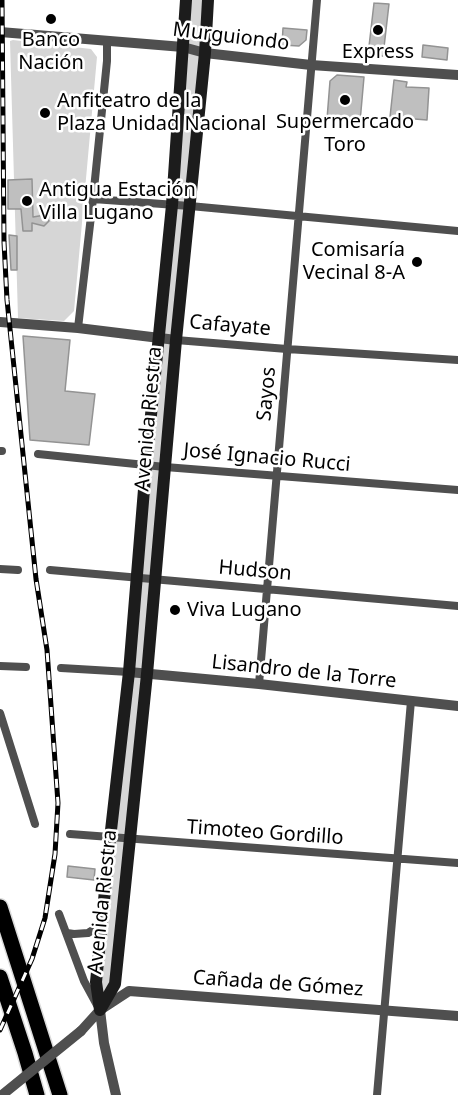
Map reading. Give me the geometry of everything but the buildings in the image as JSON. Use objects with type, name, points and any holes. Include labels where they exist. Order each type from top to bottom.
[{"type":"highway","points":[[0,907],[60,1095]]},
{"type":"highway","points":[[0,977],[26,1053],[37,1095]]},
{"type":"main road","name":"Avenida Riestra","points":[[100,1010],[96,982],[129,672],[146,465],[172,205],[186,0]]},
{"type":"main road","name":"Avenida Riestra","points":[[100,1010],[115,984],[147,674],[208,0]]},
{"type":"street","name":"Sayos","points":[[259,684],[317,0]]},
{"type":"street","name":"Murguiondo","points":[[0,32],[183,47],[204,53],[311,65],[458,75]]},
{"type":"street","points":[[78,328],[93,200],[107,42]]},
{"type":"street","points":[[93,200],[189,206],[458,231]]},
{"type":"street","name":"Cafayate","points":[[0,322],[287,349],[458,360]]},
{"type":"street","name":"José Ignacio Rucci","points":[[38,454],[165,467],[458,490]]},
{"type":"street","points":[[0,569],[18,570]]},
{"type":"street","name":"Hudson","points":[[50,570],[458,606]]},
{"type":"street","points":[[0,666],[27,667]]},
{"type":"street","points":[[61,668],[129,672]]},
{"type":"street","name":"Lisandro de la Torre","points":[[129,672],[458,706]]},
{"type":"street","points":[[377,1095],[411,701]]},
{"type":"street","points":[[0,713],[35,824]]},
{"type":"street","name":"Timoteo Gordillo","points":[[70,834],[110,839],[458,863]]},
{"type":"street","points":[[59,914],[84,981],[100,1010],[104,1043],[116,1095]]},
{"type":"street","points":[[67,933],[88,933],[101,925]]},
{"type":"street","name":"Cañada de Gómez","points":[[2,1095],[81,1031],[100,1010],[129,991],[458,1016]]},
{"type":"shaded area","points":[[186,0],[208,0],[115,984],[100,1010],[96,982]]},
{"type":"shaded area","points":[[10,41],[91,49],[97,57],[74,311],[64,321],[18,318]]},
{"type":"railway","points":[[0,1030],[32,959],[45,918],[55,854],[58,803],[47,650],[36,579],[7,300],[4,242],[2,0]]},
{"type":"place","name":"Banco Nación","points":[[51,19]]},
{"type":"place","name":"Express","points":[[378,30]]},
{"type":"place","name":"Supermercado Toro","points":[[345,100]]},
{"type":"place","name":"Anfiteatro de la Plaza Unidad Nacional","points":[[45,113]]},
{"type":"place","name":"Antigua Estación Villa Lugano","points":[[27,201]]},
{"type":"place","name":"Comisaría Vecinal 8-A","points":[[417,262]]},
{"type":"place","name":"Viva Lugano","points":[[175,610]]}]
